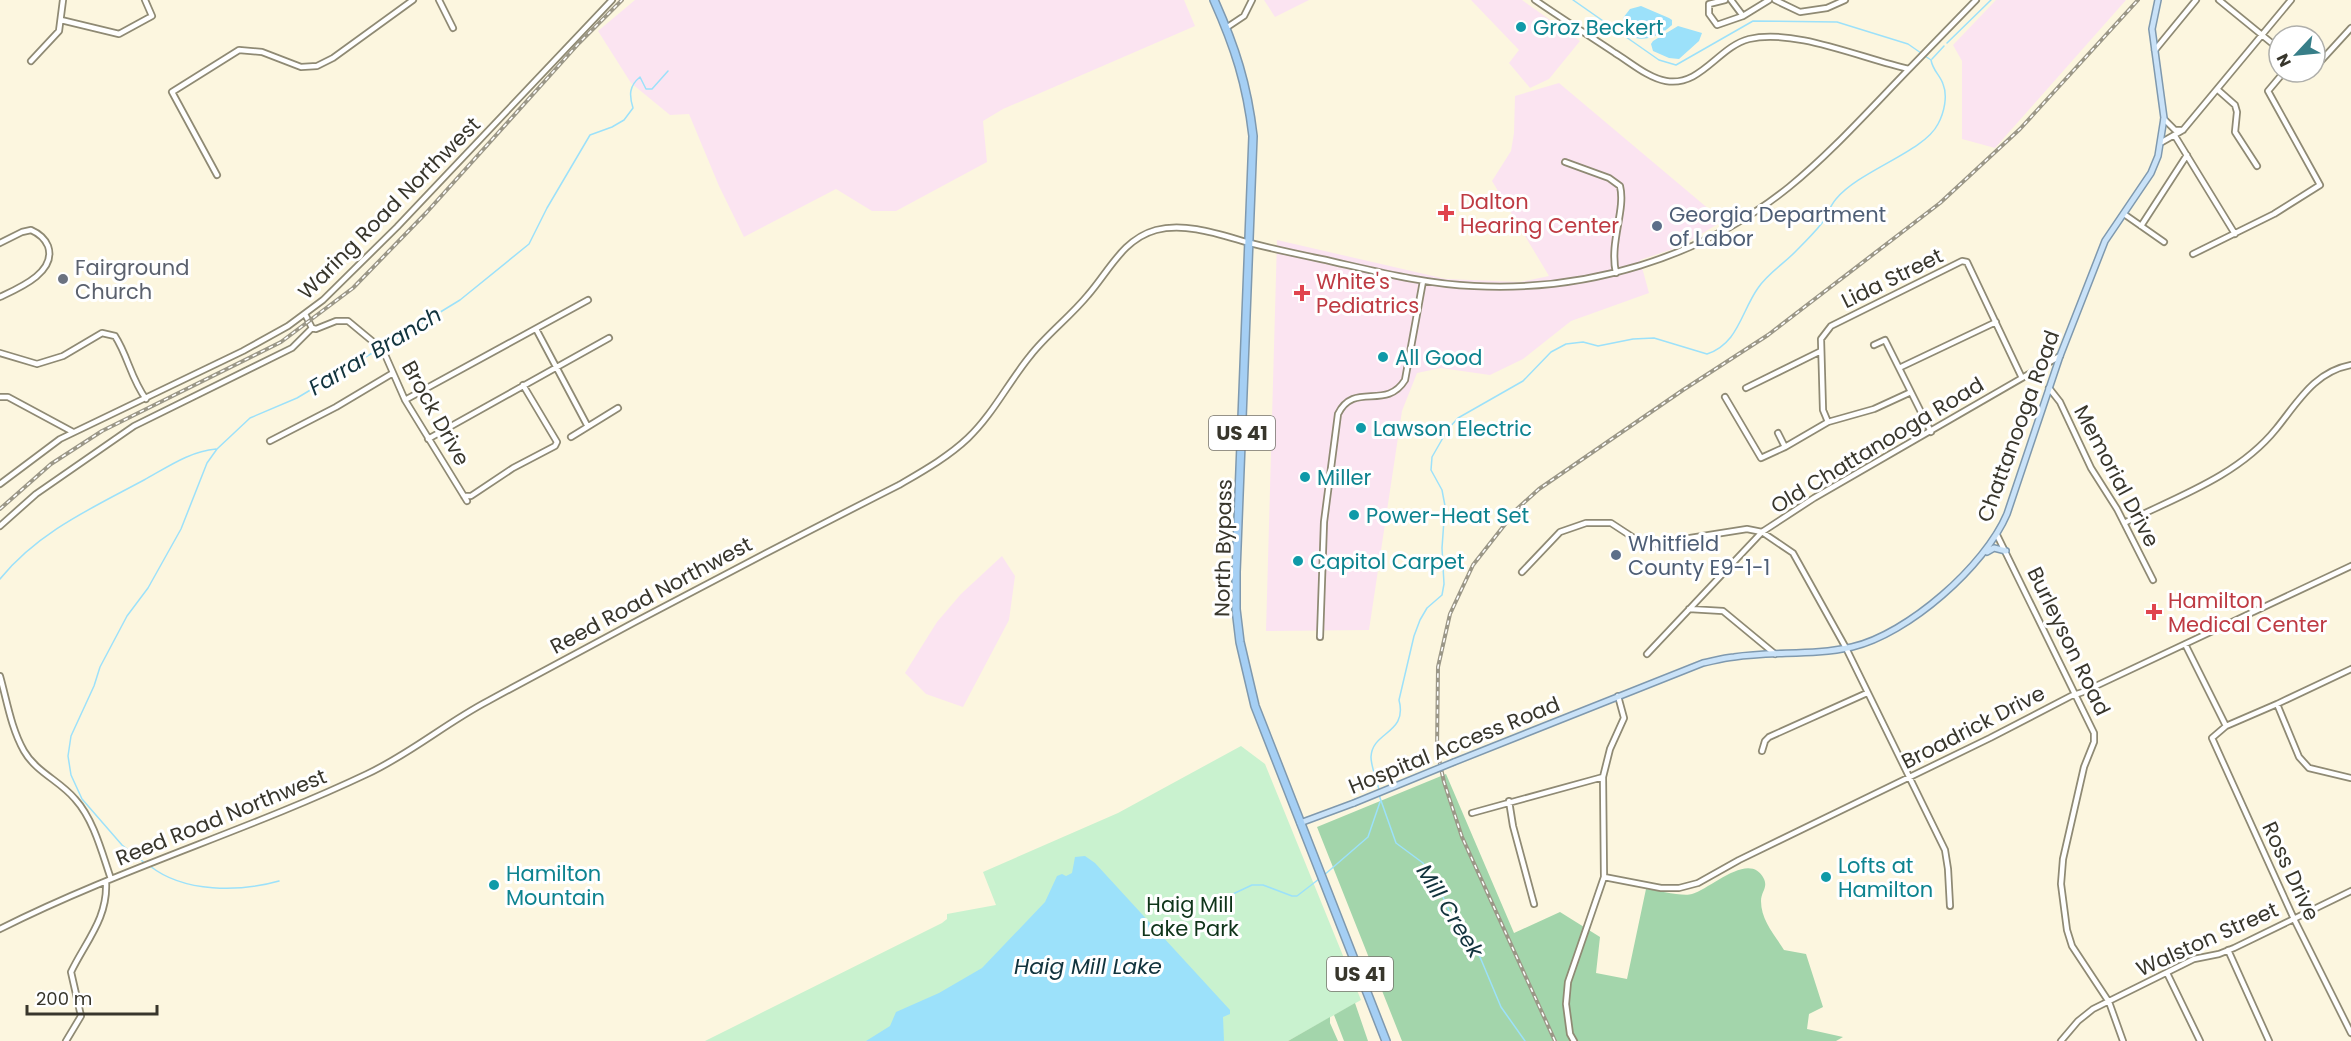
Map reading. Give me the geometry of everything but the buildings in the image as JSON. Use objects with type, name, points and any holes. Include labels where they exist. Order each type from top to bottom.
[{"type":"highway","name":"North Bypass","points":[[1214,0],[1239,62],[1246,88],[1253,136],[1236,609],[1245,670],[1255,706],[1386,1041]]},
{"type":"main road","name":"Chattanooga Road","points":[[1618,696],[1703,663],[1735,656],[1846,648],[1885,634],[1909,620],[1960,578],[1983,555],[1997,535],[2007,514],[2060,356],[2105,241],[2151,174],[2162,142],[2164,118],[2152,28],[2158,0]]},
{"type":"main road","points":[[1983,555],[1994,548],[2006,551]]},
{"type":"main road","name":"Hospital Access Road","points":[[1300,823],[1618,696]]},
{"type":"street","points":[[32,61],[59,31],[63,0]]},
{"type":"street","points":[[61,20],[119,34],[152,16],[145,0]]},
{"type":"street","points":[[217,175],[172,92],[239,50],[262,52],[301,68],[317,66],[333,58],[413,0]]},
{"type":"street","points":[[439,0],[453,28]]},
{"type":"street","name":"Waring Road Northwest","points":[[0,484],[45,448],[73,432],[243,351],[305,314],[344,281],[397,227],[612,0]]},
{"type":"street","points":[[1226,28],[1244,16],[1252,0]]},
{"type":"street","points":[[1535,0],[1633,65],[1666,81],[1682,81],[1691,78],[1736,44],[1762,37],[1793,39],[1908,69]]},
{"type":"street","points":[[1725,0],[1709,4],[1709,14],[1717,25],[1743,16],[1769,0]]},
{"type":"street","points":[[1731,0],[1743,16]]},
{"type":"street","points":[[1775,0],[1800,12],[1827,8],[1845,0]]},
{"type":"street","name":"Reed Road Northwest","points":[[0,929],[109,880],[307,801],[390,763],[456,718],[928,468],[968,438],[982,423],[1029,357],[1086,298],[1128,244],[1142,236],[1161,229],[1180,228],[1202,231],[1424,281],[1473,286],[1527,286],[1568,282],[1616,273],[1684,250],[1731,226],[1771,201],[1826,154],[1976,0]]},
{"type":"street","points":[[2155,50],[2196,0]]},
{"type":"street","points":[[2219,0],[2267,38]]},
{"type":"street","points":[[2162,142],[2183,130],[2291,0]]},
{"type":"street","points":[[2327,55],[2351,28]]},
{"type":"street","points":[[2193,254],[2274,214],[2320,185],[2268,91],[2274,84]]},
{"type":"street","points":[[2218,90],[2235,105],[2237,112],[2235,132],[2257,166]]},
{"type":"street","points":[[2164,118],[2175,130],[2183,130]]},
{"type":"street","points":[[2175,136],[2235,234]]},
{"type":"street","points":[[2141,226],[2187,156]]},
{"type":"street","points":[[1565,162],[1609,178],[1620,186],[1621,200],[1613,247],[1616,273]]},
{"type":"street","points":[[2124,214],[2164,242]]},
{"type":"street","points":[[0,243],[31,230],[47,243],[50,255],[49,262],[43,270],[28,283],[0,297]]},
{"type":"street","name":"Lida Street","points":[[1821,351],[1821,339],[1831,326],[1962,261],[1967,262],[1996,322]]},
{"type":"street","points":[[1320,637],[1324,522],[1338,414],[1345,404],[1356,397],[1387,396],[1402,385],[1405,380],[1424,281]]},
{"type":"street","points":[[405,400],[588,300]]},
{"type":"street","points":[[0,526],[36,494],[134,426],[292,348],[312,328],[305,314]]},
{"type":"street","name":"Brock Drive","points":[[312,328],[316,329],[336,321],[348,321],[383,350],[405,400],[465,499],[513,468],[555,446],[557,442],[523,385]]},
{"type":"street","points":[[1899,368],[1996,322],[2022,378]]},
{"type":"street","points":[[536,329],[587,425]]},
{"type":"street","points":[[0,352],[37,364],[63,356],[102,333],[115,336],[121,345],[135,384],[146,399]]},
{"type":"street","points":[[428,439],[555,366],[609,338]]},
{"type":"street","points":[[1874,345],[1885,340],[1931,432]]},
{"type":"street","points":[[1746,388],[1821,351],[1823,410],[1828,422]]},
{"type":"street","name":"Old Chattanooga Road","points":[[1647,654],[1762,532],[1814,498],[2060,356]]},
{"type":"street","points":[[2124,523],[2228,471],[2259,447],[2308,388],[2328,373],[2351,364]]},
{"type":"street","points":[[270,441],[336,407],[393,372]]},
{"type":"street","name":"Memorial Drive","points":[[2049,388],[2060,402],[2102,487],[2124,523],[2153,580]]},
{"type":"street","points":[[1725,397],[1761,458],[1828,422],[1874,409],[1911,392]]},
{"type":"street","points":[[0,397],[8,397],[73,432]]},
{"type":"street","points":[[571,436],[618,408]]},
{"type":"street","points":[[1778,433],[1785,447]]},
{"type":"street","points":[[1522,572],[1560,532],[1586,523],[1611,523],[1637,540],[1652,544],[1747,529],[1762,532],[1793,553],[1846,648],[1945,850],[1950,906]]},
{"type":"street","name":"Burleyson Road","points":[[1997,535],[2076,694],[2095,738],[2084,767],[2062,866],[2061,884],[2066,925],[2072,946],[2109,1002],[2123,1041]]},
{"type":"street","name":"Broadrick Drive","points":[[1604,877],[1661,888],[1679,888],[1698,883],[2076,694],[2351,566]]},
{"type":"street","points":[[1689,609],[1723,611],[1775,654]]},
{"type":"street","points":[[2185,644],[2226,726],[2351,669]]},
{"type":"street","points":[[0,676],[13,726],[24,751],[30,760],[75,798],[99,842],[109,880],[96,930],[71,972],[81,1016],[66,1041]]},
{"type":"street","points":[[1762,751],[1768,737],[1867,693]]},
{"type":"street","points":[[1574,1041],[1570,1034],[1566,1004],[1568,982],[1604,877],[1603,777],[1610,749],[1624,718],[1618,696]]},
{"type":"street","points":[[2277,704],[2299,757],[2308,768],[2351,778]]},
{"type":"street","name":"Ross Drive","points":[[2226,726],[2212,738],[2295,919],[2351,1033]]},
{"type":"street","points":[[1472,813],[1603,777]]},
{"type":"street","points":[[1509,801],[1513,826],[1534,904]]},
{"type":"street","name":"Walston Street","points":[[2061,1041],[2078,1021],[2093,1010],[2194,959],[2228,950],[2351,891]]},
{"type":"street","points":[[2228,950],[2269,1041]]},
{"type":"street","points":[[2167,974],[2200,1041]]},
{"type":"shaded area","points":[[635,0],[1184,0],[1195,26],[1003,109],[983,121],[987,162],[896,211],[872,211],[836,189],[744,237],[719,186],[689,114],[670,115],[631,83],[598,31]]},
{"type":"shaded area","points":[[1264,0],[1309,0],[1275,17]]},
{"type":"shaded area","points":[[1471,0],[1522,0],[1580,41],[1549,79],[1530,88],[1509,63],[1519,50]]},
{"type":"shaded area","points":[[1996,0],[2126,0],[1995,148],[1962,139],[1962,61],[1953,45]]},
{"type":"shaded area","points":[[1559,83],[1723,221],[1679,247],[1640,260],[1649,293],[1571,321],[1523,359],[1490,375],[1441,368],[1417,373],[1402,411],[1369,630],[1266,631],[1277,240],[1446,279],[1520,282],[1549,276],[1492,181],[1511,151],[1515,96]]},
{"type":"shaded area","points":[[1002,556],[1015,576],[1009,620],[963,707],[926,694],[905,673],[937,622],[961,594]]},
{"type":"green space","name":"Haig Mill Lake Park","points":[[1241,746],[1265,764],[1361,1000],[1288,1041],[705,1041],[942,923],[947,919],[947,914],[996,905],[983,872],[1118,813]]},
{"type":"green space","points":[[1446,774],[1514,933],[1560,912],[1600,937],[1596,973],[1627,979],[1646,889],[1688,895],[1730,873],[1750,868],[1758,871],[1764,879],[1762,908],[1772,932],[1784,950],[1806,954],[1823,1007],[1809,1014],[1807,1029],[1843,1037],[1836,1041],[1402,1041],[1317,827]]},
{"type":"green space","points":[[1355,1003],[1368,1041],[1344,1041],[1334,1015]]},
{"type":"green space","points":[[1330,1017],[1330,1023],[1338,1041],[1288,1041]]},
{"type":"water","points":[[1641,6],[1669,18],[1672,20],[1672,25],[1650,38],[1636,38],[1625,28],[1623,18],[1630,9]]},
{"type":"water","points":[[1678,26],[1702,33],[1699,41],[1679,59],[1669,58],[1653,51],[1651,44],[1653,41]]},
{"type":"water","name":"Haig Mill Lake","points":[[1085,856],[1095,863],[1230,1010],[1230,1014],[1223,1017],[1224,1041],[866,1041],[890,1026],[896,1012],[939,993],[982,968],[1045,902],[1057,876],[1072,873],[1075,857]]},
{"type":"waterway","name":"Mill Creek","points":[[1573,0],[1659,60],[1676,65],[1753,21],[1837,22],[1908,44],[1921,53]]},
{"type":"waterway","points":[[1947,43],[1991,0]]},
{"type":"waterway","points":[[1932,59],[1944,46]]},
{"type":"waterway","name":"Mill Creek","points":[[1379,790],[1371,761],[1373,748],[1399,720],[1399,700],[1414,636],[1427,608],[1442,595],[1445,506],[1442,490],[1431,470],[1432,457],[1448,429],[1458,418],[1523,381],[1551,352],[1566,344],[1583,342],[1598,346],[1633,339],[1654,338],[1707,354],[1726,343],[1762,283],[1816,230],[1836,199],[1860,179],[1920,143],[1938,124],[1945,104],[1945,94],[1942,81],[1931,60],[1925,56]]},
{"type":"waterway","name":"Farrar Branch","points":[[383,347],[460,300],[529,244],[547,208],[590,135],[624,120],[633,108],[631,91],[640,77],[646,89],[652,89],[668,71]]},
{"type":"waterway","points":[[146,864],[122,845],[82,799],[71,775],[68,756],[71,736],[94,686],[100,667],[127,616],[148,588],[181,529],[207,463],[217,449],[250,418],[297,398],[379,349]]},
{"type":"waterway","name":"Farrar Branch","points":[[0,579],[31,548],[67,522],[178,461],[206,450],[216,449]]},
{"type":"waterway","name":"Mill Creek","points":[[1379,795],[1396,843],[1423,863],[1442,895],[1458,930],[1480,957],[1501,1007],[1525,1041]]},
{"type":"waterway","points":[[1323,876],[1368,837],[1380,802]]},
{"type":"waterway","points":[[150,866],[164,875],[195,886],[247,887],[279,881]]},
{"type":"waterway","points":[[1216,902],[1252,885],[1263,885],[1297,896],[1319,879]]},
{"type":"railway","points":[[0,509],[51,464],[102,431],[281,342],[353,288],[426,213],[579,43],[622,0]]},
{"type":"railway","points":[[1555,1041],[1462,837],[1444,782],[1437,750],[1438,667],[1450,614],[1473,565],[1517,509],[1539,489],[1768,335],[1940,203],[2020,129],[2138,0]]},
{"type":"place","name":"Groz Beckert","points":[[1521,27]]},
{"type":"place","name":"Dalton Hearing Center","points":[[1446,213]]},
{"type":"place","name":"Georgia Department of Labor","points":[[1657,226]]},
{"type":"place","name":"Fairground Church","points":[[63,279]]},
{"type":"place","name":"White's Pediatrics","points":[[1302,293]]},
{"type":"place","name":"All Good","points":[[1383,357]]},
{"type":"place","name":"Lawson Electric","points":[[1361,428]]},
{"type":"place","name":"Miller","points":[[1305,477]]},
{"type":"place","name":"Power-Heat Set","points":[[1354,515]]},
{"type":"place","name":"Whitfield County E9-1-1","points":[[1616,555]]},
{"type":"place","name":"Capitol Carpet","points":[[1298,561]]},
{"type":"place","name":"Hamilton Medical Center","points":[[2154,612]]},
{"type":"place","name":"Lofts at Hamilton","points":[[1826,877]]},
{"type":"place","name":"Hamilton Mountain","points":[[494,885]]}]
